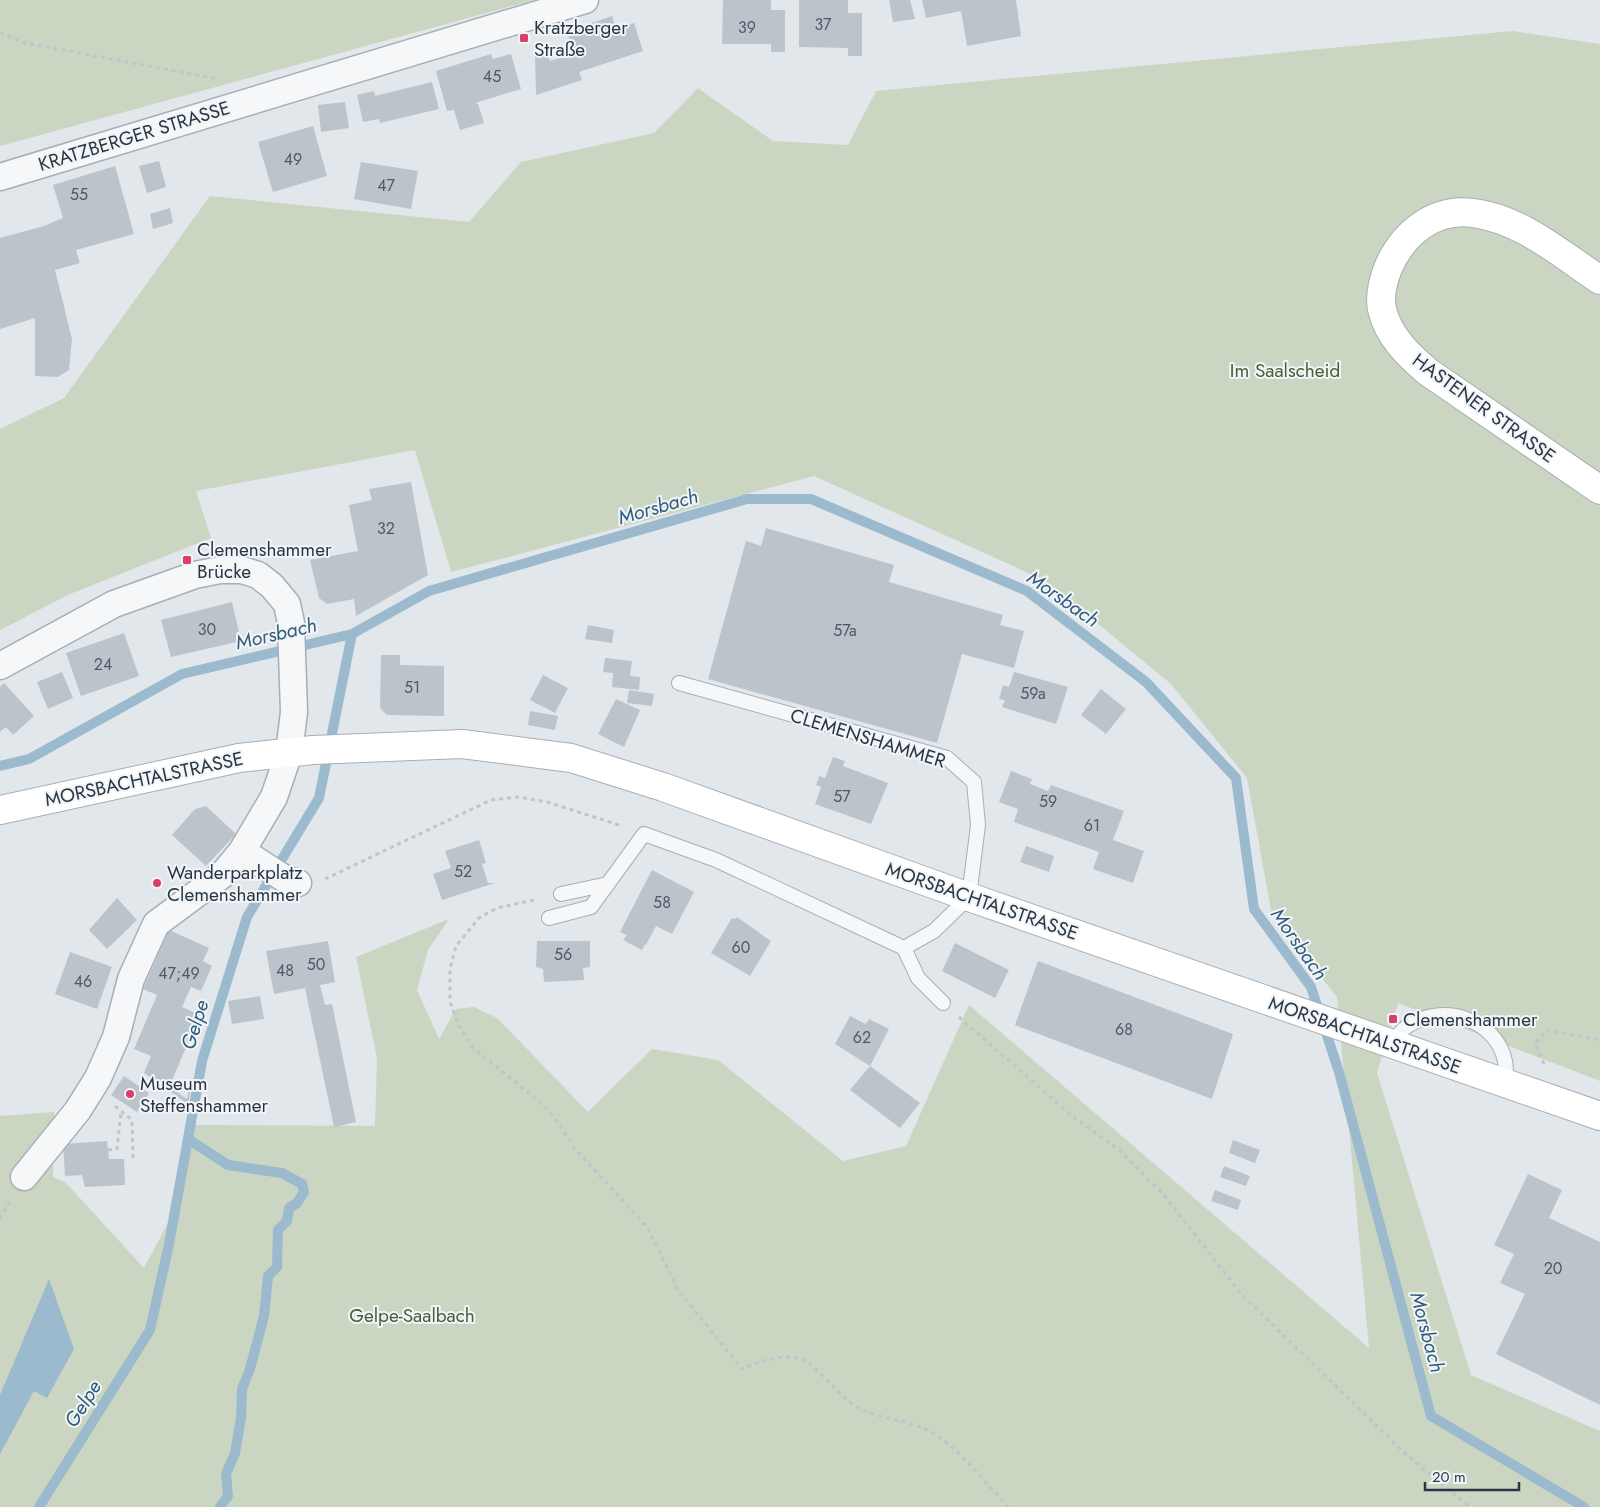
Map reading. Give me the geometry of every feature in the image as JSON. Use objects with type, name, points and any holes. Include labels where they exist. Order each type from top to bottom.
[{"type":"main road","name":"HASTENER STRASSE","points":[[1600,280],[1512,224],[1473,213],[1448,213],[1420,225],[1402,243],[1393,256],[1382,283],[1382,308],[1393,335],[1408,355],[1428,372],[1600,490]]},
{"type":"main road","name":"MORSBACHTALSTRASSE","points":[[0,810],[239,758],[301,751],[354,747],[462,744],[571,758],[663,787],[969,897],[1600,1116]]},
{"type":"street","name":"KRATZBERGER STRASSE","points":[[0,177],[585,0]]},
{"type":"street","points":[[0,666],[114,604],[196,575],[220,570],[242,570],[258,575],[272,586],[287,604],[291,623],[294,712],[301,751],[242,851],[222,875],[156,924],[131,979],[116,1037],[98,1078],[78,1110],[24,1177]]},
{"type":"street","points":[[242,851],[292,881]]},
{"type":"lane","name":"CLEMENSHAMMER","points":[[679,683],[947,758],[974,782],[978,825],[969,897]]},
{"type":"lane","points":[[549,918],[590,908],[644,834],[716,860],[904,948],[918,978],[943,1003]]},
{"type":"lane","points":[[561,894],[608,884]]},
{"type":"lane","points":[[904,948],[934,931],[969,897]]},
{"type":"lane","points":[[1391,1044],[1408,1025],[1430,1015],[1454,1014],[1476,1023],[1494,1038],[1505,1060],[1507,1084]]},
{"type":"path","points":[[0,33],[26,43],[222,80]]},
{"type":"path","points":[[292,881],[315,883],[339,874],[491,800],[519,797],[547,802],[644,834]]},
{"type":"path","points":[[561,894],[498,908],[479,918],[456,946],[450,969],[450,1002],[459,1026],[472,1047],[542,1104],[560,1125],[574,1148],[648,1228],[678,1290],[742,1368],[764,1360],[793,1358],[810,1363],[840,1394],[858,1408],[926,1429],[953,1449],[1008,1507]]},
{"type":"path","points":[[943,1003],[1072,1116],[1118,1149],[1164,1195],[1242,1295],[1409,1457],[1470,1507]]},
{"type":"path","points":[[1547,1068],[1541,1060],[1535,1044],[1547,1030],[1600,1040]]},
{"type":"path","points":[[108,1150],[117,1149],[121,1111],[132,1120],[133,1160]]},
{"type":"green space","points":[[0,0],[534,0],[0,146]]},
{"type":"green space","name":"Im Saalscheid","points":[[1512,31],[1600,44],[1600,1081],[1398,1003],[1377,1073],[1471,1375],[1600,1431],[1600,1507],[0,1507],[0,1116],[54,1112],[53,1177],[66,1183],[144,1268],[175,1210],[190,1125],[375,1126],[377,1058],[356,957],[449,919],[428,950],[417,990],[439,1039],[456,1009],[474,1007],[497,1018],[588,1112],[652,1049],[718,1060],[843,1161],[906,1146],[969,1005],[1369,1348],[1337,997],[1272,915],[1247,778],[1171,684],[1046,581],[814,476],[451,572],[415,450],[196,491],[211,538],[70,594],[0,630],[0,429],[64,398],[210,196],[469,222],[521,162],[654,133],[698,88],[773,141],[848,145],[876,91]]},
{"type":"water","points":[[49,1279],[74,1349],[47,1398],[34,1391],[0,1454],[0,1395]]},
{"type":"building","points":[[723,0],[771,0],[771,10],[785,10],[785,52],[771,52],[771,44],[722,44]]},
{"type":"building","points":[[799,0],[848,0],[848,13],[862,13],[862,56],[848,56],[848,48],[799,47]]},
{"type":"building","points":[[889,0],[910,0],[915,19],[893,22]]},
{"type":"building","points":[[922,0],[1016,0],[1021,36],[967,46],[961,11],[926,18]]},
{"type":"building","points":[[612,16],[616,29],[634,23],[643,51],[579,72],[582,80],[536,95],[535,56],[548,56],[550,61],[574,54],[567,32]]},
{"type":"building","points":[[491,54],[493,59],[511,54],[521,89],[475,103],[478,104],[484,123],[460,130],[454,110],[447,111],[436,71]]},
{"type":"building","points":[[432,82],[439,109],[380,123],[379,119],[363,122],[357,95],[374,91],[375,96]]},
{"type":"building","points":[[345,102],[349,128],[321,132],[318,105]]},
{"type":"building","points":[[313,126],[327,176],[273,192],[258,142]]},
{"type":"building","points":[[159,161],[166,187],[147,193],[139,166]]},
{"type":"building","points":[[361,162],[418,171],[411,209],[354,199]]},
{"type":"building","points":[[115,166],[134,234],[76,250],[80,263],[55,270],[72,339],[69,370],[58,377],[35,376],[35,318],[0,329],[0,238],[44,226],[63,218],[53,185]]},
{"type":"building","points":[[170,208],[173,223],[153,229],[150,214]]},
{"type":"building","points":[[411,482],[428,575],[356,616],[354,599],[327,604],[319,598],[310,560],[358,551],[349,505],[372,500],[369,489]]},
{"type":"building","points":[[766,528],[894,565],[889,582],[1003,615],[1000,625],[1024,631],[1014,668],[962,654],[937,743],[708,679],[746,541],[761,546]]},
{"type":"building","points":[[232,602],[241,641],[171,657],[161,620]]},
{"type":"building","points":[[588,625],[614,630],[612,643],[585,639]]},
{"type":"building","points":[[124,633],[139,676],[81,696],[66,653]]},
{"type":"building","points":[[381,655],[400,655],[400,665],[444,666],[444,716],[387,715],[380,708]]},
{"type":"building","points":[[605,658],[632,661],[630,676],[640,677],[639,690],[612,687],[613,673],[603,672]]},
{"type":"building","points":[[62,672],[73,698],[48,709],[37,682]]},
{"type":"building","points":[[1014,672],[1068,687],[1056,724],[1002,707],[1005,700],[999,699],[1003,685],[1009,687]]},
{"type":"building","points":[[543,675],[568,688],[555,713],[530,700]]},
{"type":"building","points":[[4,683],[34,716],[13,735],[6,727],[0,732],[0,687]]},
{"type":"building","points":[[1101,689],[1126,709],[1106,734],[1081,715]]},
{"type":"building","points":[[629,690],[654,694],[652,706],[627,703]]},
{"type":"building","points":[[616,699],[640,710],[624,747],[598,734]]},
{"type":"building","points":[[530,711],[558,716],[555,730],[528,725]]},
{"type":"building","points":[[833,757],[845,761],[843,766],[888,783],[871,824],[815,804],[821,787],[816,785],[819,776],[825,778]]},
{"type":"building","points":[[1011,771],[1032,779],[1030,784],[1048,791],[1051,785],[1124,811],[1113,840],[1144,851],[1133,883],[1093,869],[1099,852],[1014,822],[1018,809],[999,802]]},
{"type":"building","points":[[206,806],[236,834],[206,866],[172,835],[195,809]]},
{"type":"building","points":[[479,840],[486,863],[482,864],[488,883],[495,883],[442,900],[433,874],[451,868],[445,851]]},
{"type":"building","points":[[1026,846],[1054,856],[1049,872],[1020,862]]},
{"type":"building","points":[[652,870],[694,892],[672,934],[656,926],[642,950],[623,940],[627,935],[620,932]]},
{"type":"building","points":[[117,898],[137,920],[107,949],[89,930]]},
{"type":"building","points":[[737,917],[771,941],[750,976],[711,953],[732,918],[735,919]]},
{"type":"building","points":[[169,930],[209,948],[203,961],[212,966],[201,991],[191,987],[182,1007],[200,1015],[172,1080],[174,1081],[171,1088],[187,1099],[190,1081],[192,1081],[188,1104],[144,1073],[151,1056],[134,1049],[157,995],[143,989]]},
{"type":"building","points":[[328,941],[335,982],[320,985],[325,1005],[332,1004],[356,1122],[334,1127],[305,988],[274,994],[266,951]]},
{"type":"building","points":[[537,941],[590,941],[590,967],[583,968],[584,980],[544,982],[543,969],[536,967]]},
{"type":"building","points":[[955,943],[1009,970],[995,998],[942,971]]},
{"type":"building","points":[[70,952],[112,967],[97,1009],[55,994]]},
{"type":"building","points":[[1038,961],[1233,1034],[1212,1099],[1015,1025]]},
{"type":"building","points":[[260,996],[264,1019],[232,1024],[228,1001]]},
{"type":"building","points":[[850,1016],[866,1024],[869,1019],[889,1029],[870,1066],[835,1044]]},
{"type":"building","points":[[870,1066],[920,1103],[900,1128],[850,1090]]},
{"type":"building","name":"Museum Steffenshammer","points":[[124,1076],[149,1093],[137,1112],[111,1095]]},
{"type":"building","points":[[1233,1140],[1260,1150],[1255,1163],[1229,1153]]},
{"type":"building","points":[[107,1141],[109,1159],[124,1159],[125,1185],[85,1187],[82,1175],[65,1176],[63,1144]]},
{"type":"building","points":[[1224,1166],[1250,1176],[1246,1186],[1220,1177]]},
{"type":"building","points":[[1528,1174],[1562,1190],[1549,1218],[1600,1242],[1600,1405],[1496,1354],[1525,1294],[1500,1283],[1514,1254],[1494,1245]]},
{"type":"building","points":[[1215,1190],[1241,1200],[1238,1210],[1211,1201]]},
{"type":"waterway","name":"Morsbach","points":[[0,766],[29,759],[182,674],[352,634],[429,591],[747,499],[811,499],[1027,591],[1146,682],[1236,778],[1254,909],[1311,987],[1339,1072],[1431,1416],[1584,1507]]},
{"type":"waterway","name":"Gelpe","points":[[39,1507],[150,1330],[169,1244],[202,1061],[247,917],[319,798],[352,634]]},
{"type":"waterway","points":[[188,1139],[228,1165],[282,1173],[302,1184],[304,1192],[297,1203],[289,1208],[287,1221],[278,1230],[277,1267],[268,1276],[264,1316],[250,1369],[242,1389],[241,1418],[235,1453],[226,1474],[228,1496],[220,1507]]},
{"type":"place","name":"Kratzberger Straße","points":[[524,38]]},
{"type":"place","name":"Clemenshammer Brücke","points":[[187,560]]},
{"type":"place","name":"Wanderparkplatz Clemenshammer","points":[[157,883]]},
{"type":"place","name":"Clemenshammer","points":[[1393,1019]]},
{"type":"place","name":"Museum Steffenshammer","points":[[130,1094]]},
{"type":"park label","name":"Gelpe-Saalbach","points":[[412,1315]]}]
